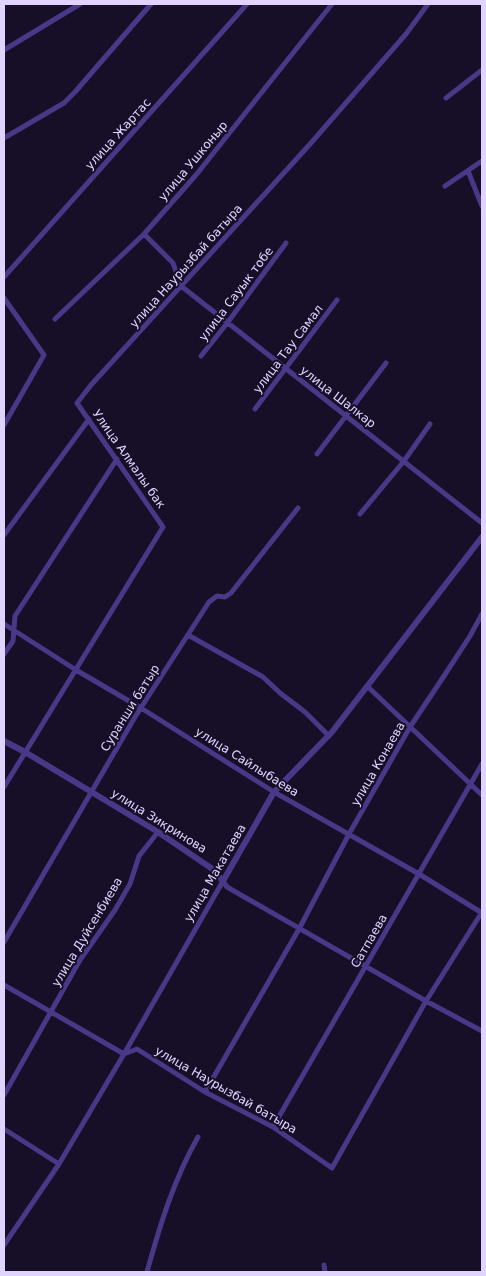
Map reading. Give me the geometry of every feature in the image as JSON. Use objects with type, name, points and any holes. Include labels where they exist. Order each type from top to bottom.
[{"type":"street","points":[[4,50],[80,4]]},
{"type":"street","points":[[4,138],[64,103],[151,4]]},
{"type":"street","name":"улица Жартас","points":[[4,277],[247,4]]},
{"type":"street","name":"улица Ушконыр","points":[[55,318],[144,234],[196,175],[332,4]]},
{"type":"street","name":"улица Наурызбай батыра","points":[[77,403],[91,385],[312,143],[406,34],[428,4]]},
{"type":"street","points":[[446,98],[482,70]]},
{"type":"street","points":[[445,186],[482,162]]},
{"type":"street","points":[[468,171],[482,206]]},
{"type":"street","points":[[144,234],[173,264],[182,286]]},
{"type":"street","name":"улица Сауык тобе","points":[[201,356],[286,243]]},
{"type":"street","name":"улица Шалкар","points":[[182,286],[482,523]]},
{"type":"street","points":[[4,298],[44,355],[4,424]]},
{"type":"street","name":"улица Тау Самал","points":[[255,409],[337,300]]},
{"type":"street","points":[[317,454],[386,363]]},
{"type":"street","name":"Улица Алмалы бак","points":[[76,670],[163,527],[77,403]]},
{"type":"street","points":[[4,535],[89,419]]},
{"type":"street","points":[[360,514],[404,461],[430,424]]},
{"type":"street","points":[[4,654],[14,641],[15,616],[117,459]]},
{"type":"street","name":"Суранши батыр","points":[[4,942],[141,708],[212,599],[217,596],[225,597],[231,593],[298,508]]},
{"type":"street","name":"улица Макатаева","points":[[4,1245],[59,1164],[274,792],[328,736],[482,537]]},
{"type":"street","name":"улица Конаева","points":[[205,1092],[300,928],[349,834],[410,726],[470,636],[482,614]]},
{"type":"street","name":"улица Сайлыбаева","points":[[4,624],[274,792],[482,912]]},
{"type":"street","points":[[188,635],[263,677],[305,712],[328,736]]},
{"type":"street","points":[[4,787],[76,670]]},
{"type":"street","points":[[367,686],[482,795]]},
{"type":"street","name":"улица Зикринова","points":[[4,741],[158,832],[211,868],[227,887],[482,1032]]},
{"type":"street","name":"Сатпаева","points":[[274,1127],[482,764]]},
{"type":"street","name":"улица Дуйсенбиева","points":[[4,1095],[80,960],[115,910],[130,884],[139,856],[158,832]]},
{"type":"street","points":[[426,1001],[482,912]]},
{"type":"street","name":"улица Наурызбай батыра","points":[[4,985],[124,1054],[137,1049],[205,1092],[274,1127],[332,1168],[426,1001]]},
{"type":"street","points":[[4,1129],[59,1164]]},
{"type":"street","points":[[147,1272],[161,1222],[185,1159],[198,1137]]},
{"type":"street","points":[[324,1265],[325,1272]]}]
